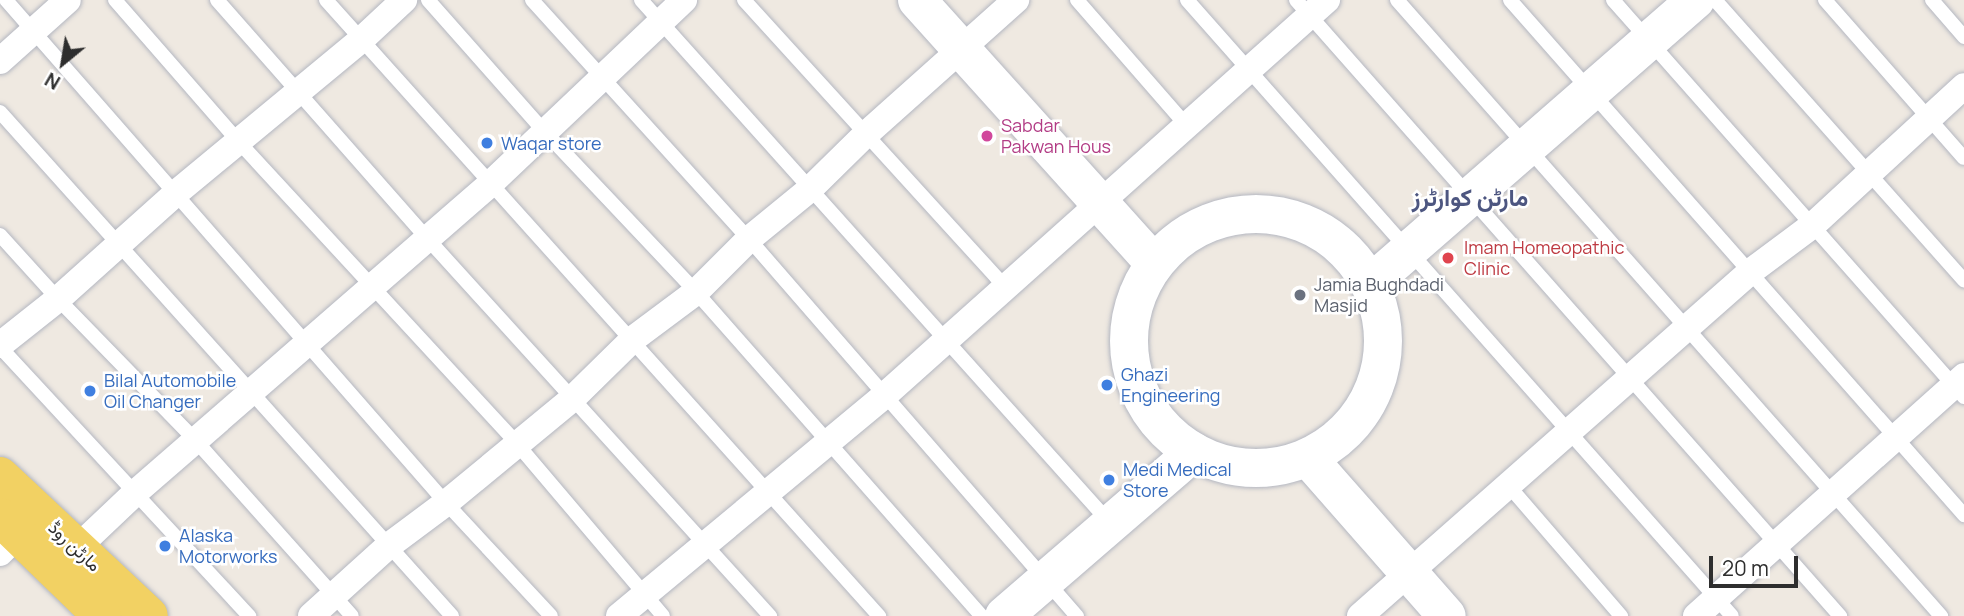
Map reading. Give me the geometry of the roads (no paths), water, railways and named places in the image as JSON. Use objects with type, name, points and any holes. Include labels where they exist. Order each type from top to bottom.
[{"type":"main road","name":"مارٹن روڈ","points":[[0,476],[149,616]]},
{"type":"main road","name":"مارٹن روڈ","points":[[6,535],[92,613]]},
{"type":"street","points":[[0,61],[68,0]]},
{"type":"street","points":[[0,346],[119,247],[237,140],[361,40],[404,0]]},
{"type":"street","points":[[77,548],[136,492],[373,287],[426,237],[489,185],[684,0]]},
{"type":"street","points":[[917,0],[1154,263]]},
{"type":"street","points":[[311,616],[387,547],[446,503],[572,399],[633,339],[696,292],[749,239],[810,190],[865,135],[1016,0]]},
{"type":"street","points":[[1370,284],[1695,0]]},
{"type":"street","points":[[619,616],[885,395],[1248,70],[1311,5]]},
{"type":"street","points":[[1360,616],[1569,431],[1632,379],[1750,272],[1813,225],[1964,86]]},
{"type":"street","points":[[1268,214],[1310,225],[1345,249],[1370,284],[1382,324],[1382,365],[1368,403],[1342,435],[1308,458],[1270,468],[1231,466],[1194,453],[1160,425],[1137,387],[1130,356],[1128,345],[1133,302],[1154,263],[1185,233],[1224,216],[1268,214]]},
{"type":"street","points":[[1696,616],[1724,607],[1777,544],[1896,438],[1961,386]]},
{"type":"street","points":[[1004,616],[1194,453]]},
{"type":"street","points":[[1308,458],[1447,616]]},
{"type":"lane","points":[[6,0],[446,503],[551,616]]},
{"type":"lane","points":[[115,0],[237,140],[518,445],[663,616]]},
{"type":"lane","points":[[217,0],[426,237],[770,616]]},
{"type":"lane","points":[[326,0],[489,185],[633,339],[879,616]]},
{"type":"lane","points":[[428,0],[544,131],[696,292],[982,616]]},
{"type":"lane","points":[[532,0],[749,239],[1077,616]]},
{"type":"lane","points":[[641,0],[1111,524]]},
{"type":"lane","points":[[744,0],[1004,286]]},
{"type":"lane","points":[[1077,0],[1186,125]]},
{"type":"lane","points":[[1187,0],[1724,607]]},
{"type":"lane","points":[[1397,0],[1941,616]]},
{"type":"lane","points":[[1510,0],[1964,515]]},
{"type":"lane","points":[[1614,0],[1813,225],[1961,386]]},
{"type":"lane","points":[[1715,0],[1964,280]]},
{"type":"lane","points":[[1825,0],[1964,158]]},
{"type":"lane","points":[[1932,0],[1964,37]]},
{"type":"lane","points":[[1311,5],[1470,197],[1840,616]]},
{"type":"lane","points":[[0,112],[387,547],[452,616]]},
{"type":"lane","points":[[0,235],[196,441],[352,616]]},
{"type":"lane","points":[[0,346],[249,616]]},
{"type":"lane","points":[[1508,485],[1621,616]]},
{"type":"place","name":"Sabdar Pakwan Hous","points":[[987,136]]},
{"type":"place","name":"Waqar store","points":[[487,143]]},
{"type":"place","name":"Imam Homeopathic Clinic","points":[[1448,258]]},
{"type":"place","name":"Jamia Bughdadi Masjid","points":[[1300,295]]},
{"type":"place","name":"Ghazi Engineering","points":[[1107,385]]},
{"type":"place","name":"Bilal Automobile Oil Changer","points":[[90,391]]},
{"type":"place","name":"Medi Medical Store","points":[[1109,480]]},
{"type":"place","name":"Alaska Motorworks","points":[[165,546]]},
{"type":"district","name":"مارٹن کوارٹرز","points":[[1470,197]]}]
